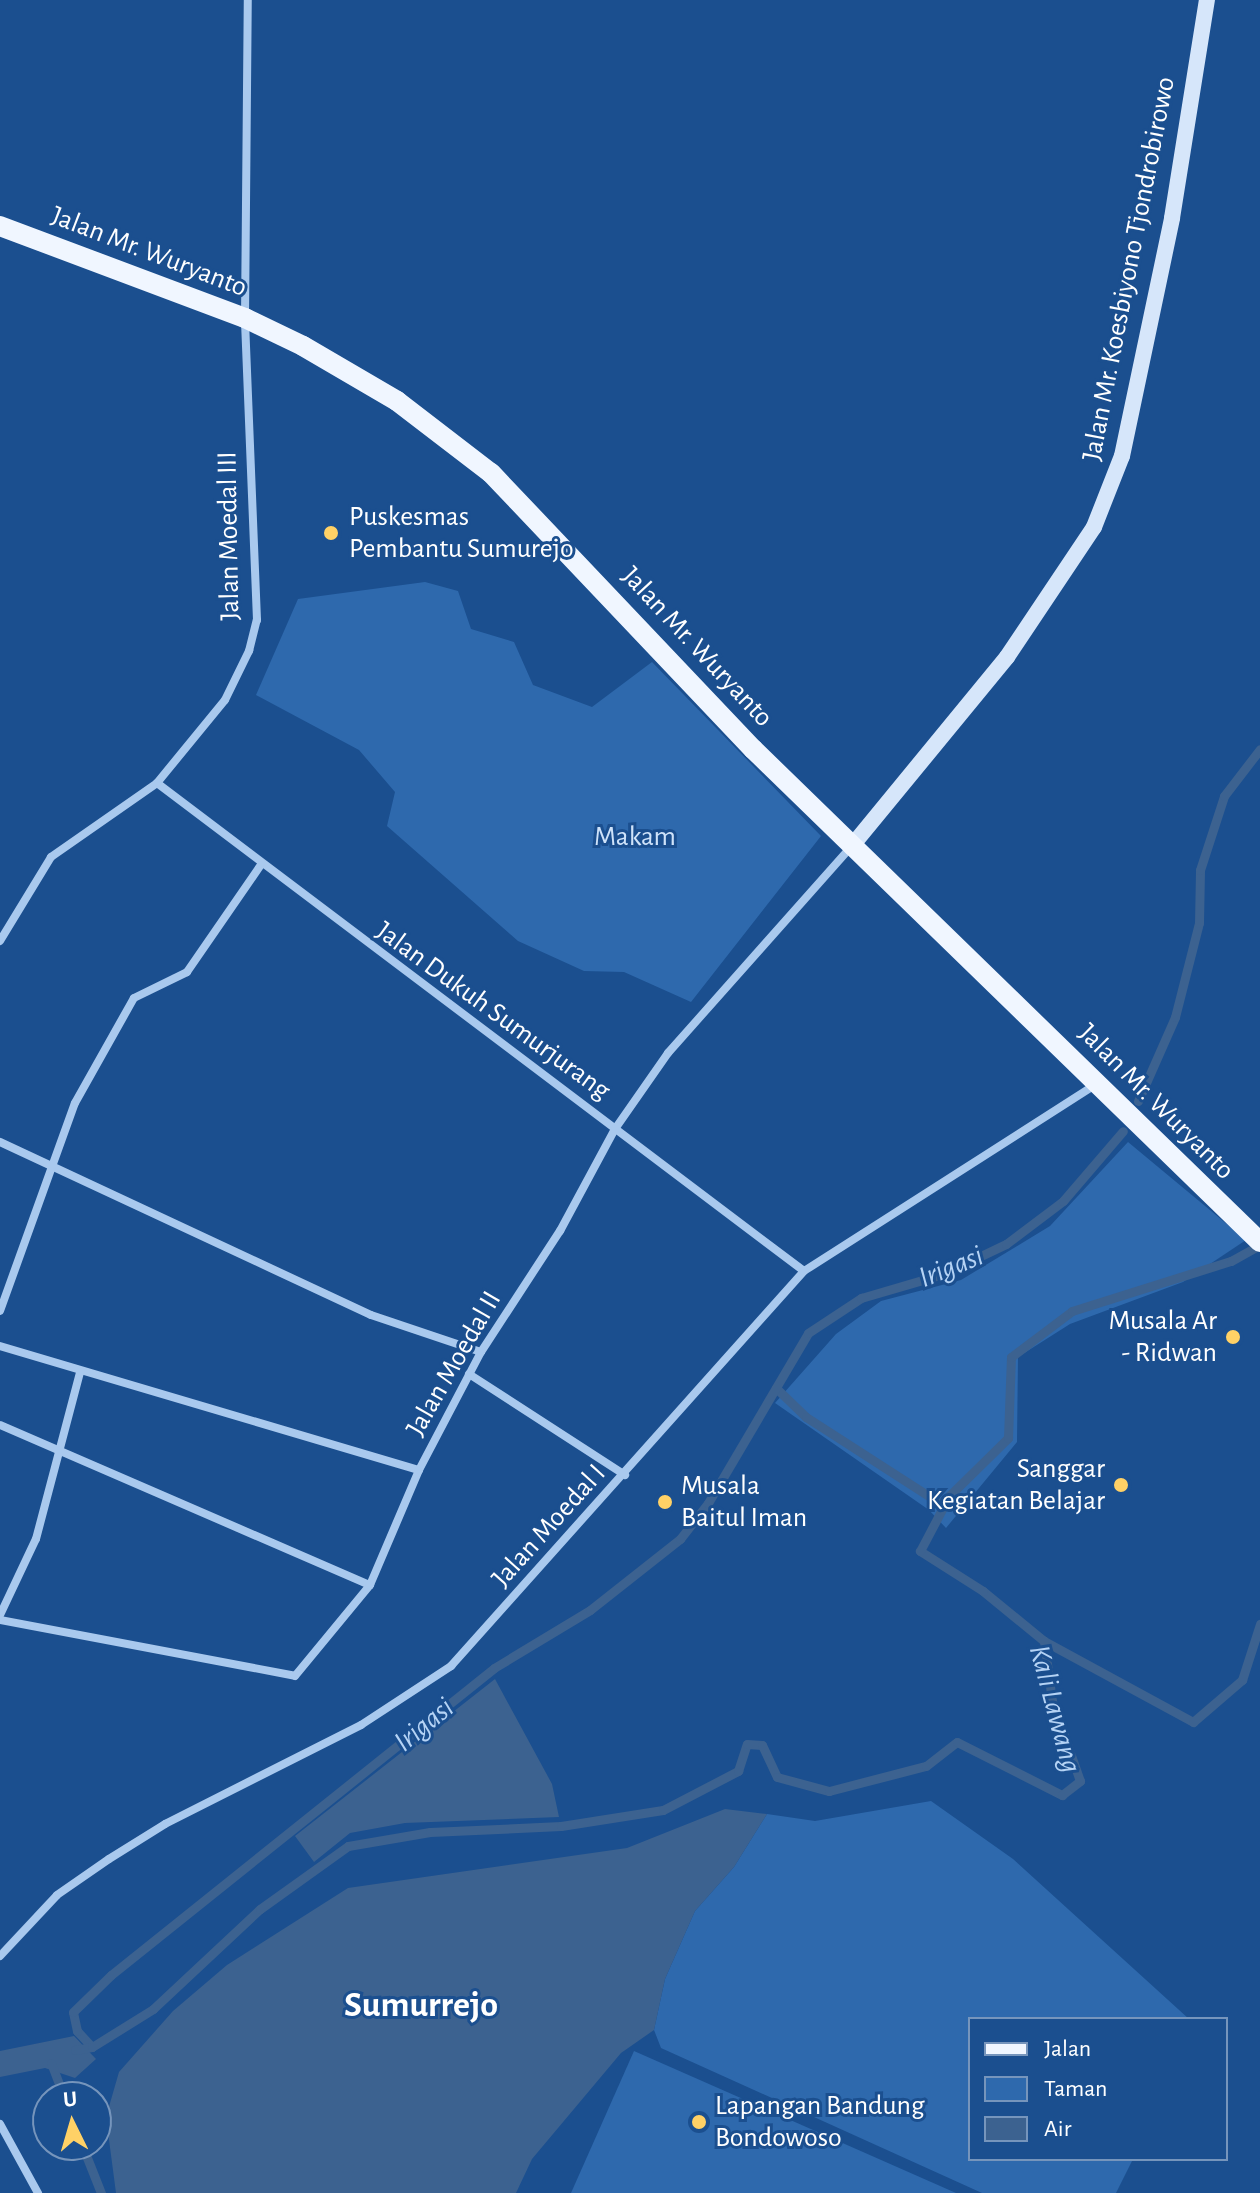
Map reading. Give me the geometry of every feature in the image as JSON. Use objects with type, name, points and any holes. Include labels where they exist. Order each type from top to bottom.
[{"type":"main road","name":"Jalan Mr. Koesbiyono Tjondrobirowo","points":[[851,847],[1007,657],[1094,527],[1127,432],[1172,218],[1207,0]]},
{"type":"main road","name":"Jalan Mr. Wuryanto","points":[[0,226],[245,318],[397,401],[491,473],[851,847],[1098,1082],[1176,1164],[1260,1242]]},
{"type":"street","name":"Jalan Moedal III","points":[[0,941],[51,857],[157,783],[225,700],[249,651],[257,620],[245,318],[248,0]]},
{"type":"street","name":"Jalan Dukuh Sumurjurang","points":[[157,783],[260,866],[804,1271]]},
{"type":"street","name":"Jalan Moedal II","points":[[0,1618],[288,1678],[370,1585],[419,1470],[469,1374],[560,1231],[615,1129],[668,1053],[851,847]]},
{"type":"street","points":[[0,1311],[75,1103],[134,998],[187,972],[260,866]]},
{"type":"street","name":"Jalan Moedal I","points":[[0,1956],[57,1895],[109,1859],[165,1824],[361,1725],[451,1666],[625,1475],[804,1271],[1098,1082]]},
{"type":"street","points":[[0,1142],[371,1315],[481,1352]]},
{"type":"street","points":[[0,1346],[419,1470]]},
{"type":"street","points":[[0,1618],[36,1539],[80,1372]]},
{"type":"street","points":[[469,1374],[625,1475]]},
{"type":"street","points":[[0,1425],[370,1585]]},
{"type":"street","points":[[0,2124],[38,2193]]},
{"type":"green space","name":"Makam","points":[[425,582],[458,591],[471,629],[514,642],[533,685],[592,707],[652,662],[821,836],[691,1002],[624,972],[584,971],[518,941],[387,826],[395,792],[359,750],[256,695],[298,599]]},
{"type":"green space","points":[[1128,1142],[1246,1240],[1183,1282],[1070,1324],[1018,1357],[1017,1442],[946,1528],[929,1510],[775,1403],[836,1334],[881,1301],[961,1280],[1050,1226]]},
{"type":"green space","points":[[931,1801],[1013,1859],[1187,2017],[968,2017],[968,2161],[1132,2161],[1116,2193],[982,2193],[661,2048],[654,2030],[665,1979],[695,1911],[734,1867],[767,1814],[815,1821]]},
{"type":"green space","name":"Lapangan Bandung Bondowoso","points":[[634,2051],[956,2193],[571,2193]]},
{"type":"water","points":[[495,1679],[552,1784],[559,1817],[405,1823],[350,1833],[314,1862],[295,1836]]},
{"type":"water","points":[[725,1809],[767,1814],[734,1867],[695,1911],[665,1979],[654,2030],[621,2053],[532,2159],[516,2193],[116,2193],[112,2161],[112,2096],[119,2072],[173,2011],[227,1965],[348,1888],[627,1848]]},
{"type":"water","points":[[74,2036],[96,2059],[75,2078],[45,2068],[0,2077],[0,2051]]},
{"type":"waterway","name":"Irigasi","points":[[1138,1101],[1175,1017],[1199,923],[1200,870],[1224,796],[1260,749]]},
{"type":"waterway","name":"Irigasi","points":[[92,2047],[77,2031],[73,2012],[111,1975],[494,1668],[590,1610],[680,1539],[708,1503],[808,1333],[861,1298],[943,1274],[1006,1244],[1063,1201],[1123,1131]]},
{"type":"waterway","name":"Kali Lawang","points":[[75,2050],[92,2047],[153,2009],[260,1909],[348,1846],[430,1832],[561,1826],[663,1810],[738,1771],[747,1744],[762,1745],[777,1777],[829,1791],[926,1766],[957,1742],[1062,1795],[1080,1781],[1052,1701],[1044,1641],[983,1591],[920,1551],[949,1496],[1008,1438],[1011,1357],[1072,1311],[1231,1261],[1260,1245]]},
{"type":"waterway","name":"Irigasi","points":[[776,1388],[806,1417],[944,1506]]},
{"type":"waterway","points":[[1044,1641],[1193,1722],[1242,1680],[1260,1624]]},
{"type":"waterway","points":[[51,2063],[58,2081]]},
{"type":"waterway","points":[[88,2161],[101,2193]]},
{"type":"place","name":"Puskesmas Pembantu Sumurejo","points":[[331,533]]},
{"type":"place","name":"Musala Ar - Ridwan","points":[[1233,1337]]},
{"type":"place","name":"Sanggar Kegiatan Belajar","points":[[1121,1485]]},
{"type":"place","name":"Musala Baitul Iman","points":[[665,1502]]},
{"type":"place","name":"Lapangan Bandung Bondowoso","points":[[699,2122]]},
{"type":"district","name":"Sumurrejo","points":[[421,2006]]}]
